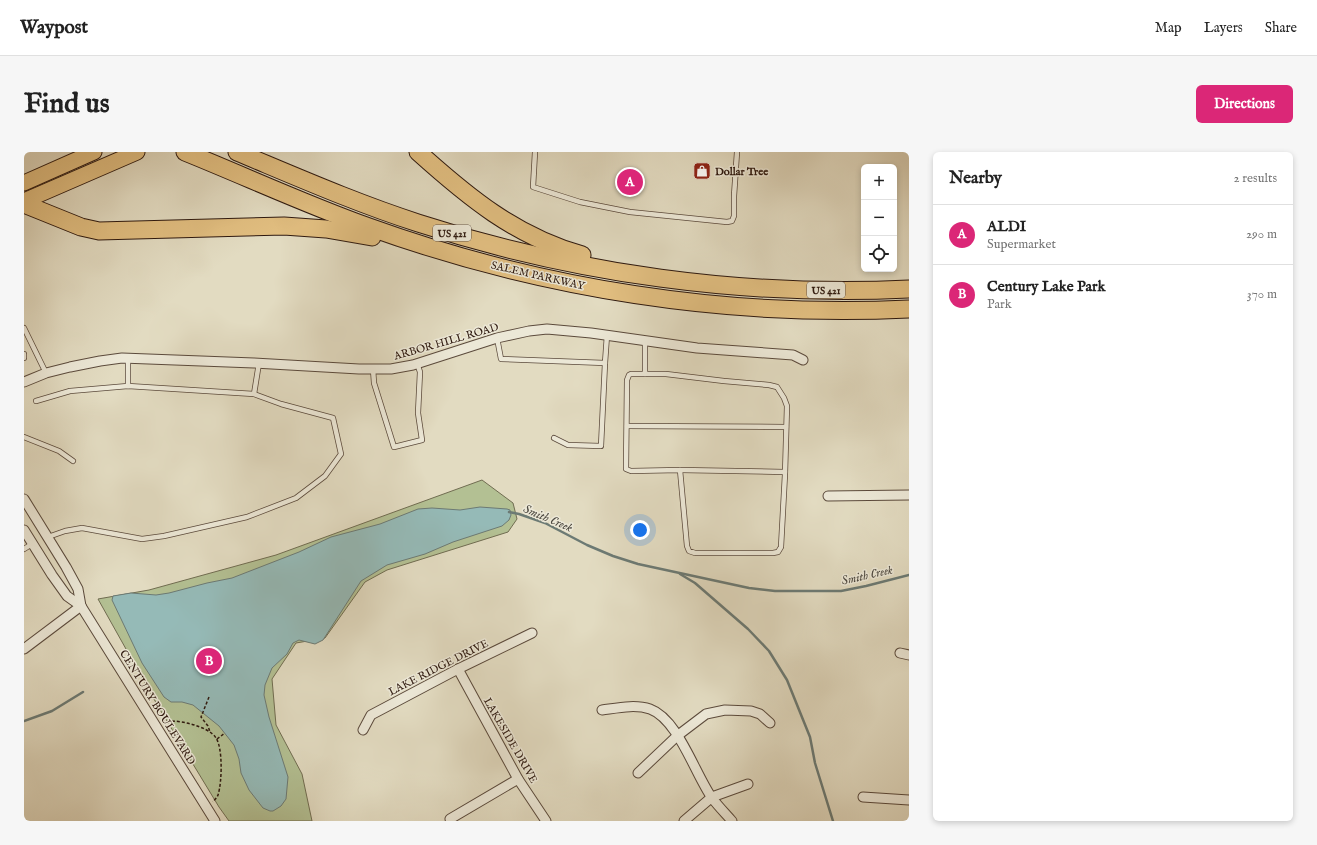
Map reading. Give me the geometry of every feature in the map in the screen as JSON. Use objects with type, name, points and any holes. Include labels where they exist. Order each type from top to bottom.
[{"type":"highway","name":"SALEM PARKWAY","points":[[185,152],[328,212],[413,242],[499,267],[586,286],[674,300],[734,306],[786,309],[909,309]]},
{"type":"highway","name":"SALEM PARKWAY","points":[[237,152],[370,206],[461,236],[504,248],[582,265],[676,280],[720,285],[808,290],[909,289]]},
{"type":"highway","points":[[418,152],[450,181],[488,211],[539,240],[570,252],[676,280]]},
{"type":"highway","points":[[24,202],[81,227],[98,231],[306,227],[343,231],[456,255]]},
{"type":"main road","points":[[24,182],[94,152]]},
{"type":"main road","points":[[24,202],[131,154]]},
{"type":"street","name":"ARBOR HILL ROAD","points":[[24,382],[46,373],[100,361],[128,358],[391,369],[417,364],[497,338],[529,331],[547,330],[566,330],[697,348],[793,355],[803,360]]},
{"type":"street","points":[[828,496],[909,494]]},
{"type":"street","name":"CENTURY BOULEVARD","points":[[24,499],[66,566],[78,589],[81,606],[215,821]]},
{"type":"street","name":"CENTURY BOULEVARD","points":[[24,530],[67,596],[81,606]]},
{"type":"street","points":[[32,544],[48,537]]},
{"type":"street","points":[[24,649],[81,606]]},
{"type":"street","name":"LAKE RIDGE DRIVE","points":[[363,730],[371,715],[458,669],[532,633]]},
{"type":"street","name":"LAKESIDE DRIVE","points":[[458,669],[518,779],[546,821]]},
{"type":"street","points":[[602,710],[631,707],[650,709],[662,716],[677,736],[712,797],[732,821]]},
{"type":"street","points":[[638,773],[677,736],[706,714],[725,710],[751,711],[760,714],[770,723]]},
{"type":"street","points":[[450,819],[518,779]]},
{"type":"street","points":[[684,821],[712,797],[748,784]]},
{"type":"street","points":[[863,797],[909,800]]},
{"type":"lane","points":[[535,152],[533,187],[580,202],[630,212],[728,222],[732,221],[734,216],[737,152]]},
{"type":"lane","points":[[24,328],[46,373]]},
{"type":"lane","points":[[554,438],[568,444],[601,446],[606,336]]},
{"type":"lane","points":[[497,338],[501,359],[605,364]]},
{"type":"lane","points":[[645,341],[645,374]]},
{"type":"lane","points":[[128,358],[128,386]]},
{"type":"lane","points":[[254,394],[260,363]]},
{"type":"lane","points":[[373,369],[374,383],[394,447],[422,440],[418,413],[420,372],[417,364]]},
{"type":"lane","points":[[680,470],[687,546],[689,551],[695,553],[778,552],[781,547],[785,472],[787,406],[777,387],[666,374],[629,375],[627,380],[626,469],[631,471],[680,470],[785,472]]},
{"type":"lane","points":[[36,401],[70,391],[128,386],[254,394],[281,404],[333,418],[341,454],[325,476],[296,498],[247,517],[164,536],[142,539],[82,528],[65,531],[48,537]]},
{"type":"lane","points":[[627,426],[786,427]]},
{"type":"lane","points":[[24,438],[59,451],[73,461]]},
{"type":"lane","points":[[24,549],[32,544]]},
{"type":"path","points":[[209,697],[201,718],[208,726],[210,732]]},
{"type":"path","points":[[154,724],[169,720],[196,726],[210,732],[217,739],[220,745],[221,759],[219,788],[217,796],[208,809]]},
{"type":"path","points":[[217,739],[226,733]]},
{"type":"green space","points":[[482,480],[513,503],[517,519],[508,532],[387,570],[365,582],[325,638],[296,643],[272,679],[276,725],[302,774],[312,821],[229,821],[159,708],[98,599],[149,590],[276,555]]},
{"type":"water","points":[[480,507],[507,509],[510,510],[511,515],[509,520],[502,526],[453,542],[425,554],[387,565],[361,581],[323,640],[315,644],[299,640],[293,643],[287,654],[272,668],[265,685],[264,695],[269,717],[288,777],[286,799],[281,806],[273,811],[263,808],[249,790],[241,773],[239,759],[234,745],[219,726],[193,705],[182,702],[171,702],[164,697],[142,663],[112,600],[113,596],[131,593],[156,595],[232,578],[299,552],[331,537],[380,524],[418,509],[432,508],[460,510]]},
{"type":"waterway","name":"Smith Creek","points":[[509,512],[545,523],[587,545],[613,556],[638,564],[749,588],[775,591],[841,591],[909,575]]},
{"type":"waterway","points":[[680,574],[695,583],[748,629],[769,651],[787,680],[810,737],[815,763],[833,821]]},
{"type":"waterway","name":"Smith Creek","points":[[24,721],[52,711],[83,692]]},
{"type":"place","name":"Dollar Tree","points":[[702,171]]},
{"type":"place","name":"ALDI","points":[[630,182]]},
{"type":"place","name":"Century Lake Park","points":[[209,661]]}]
